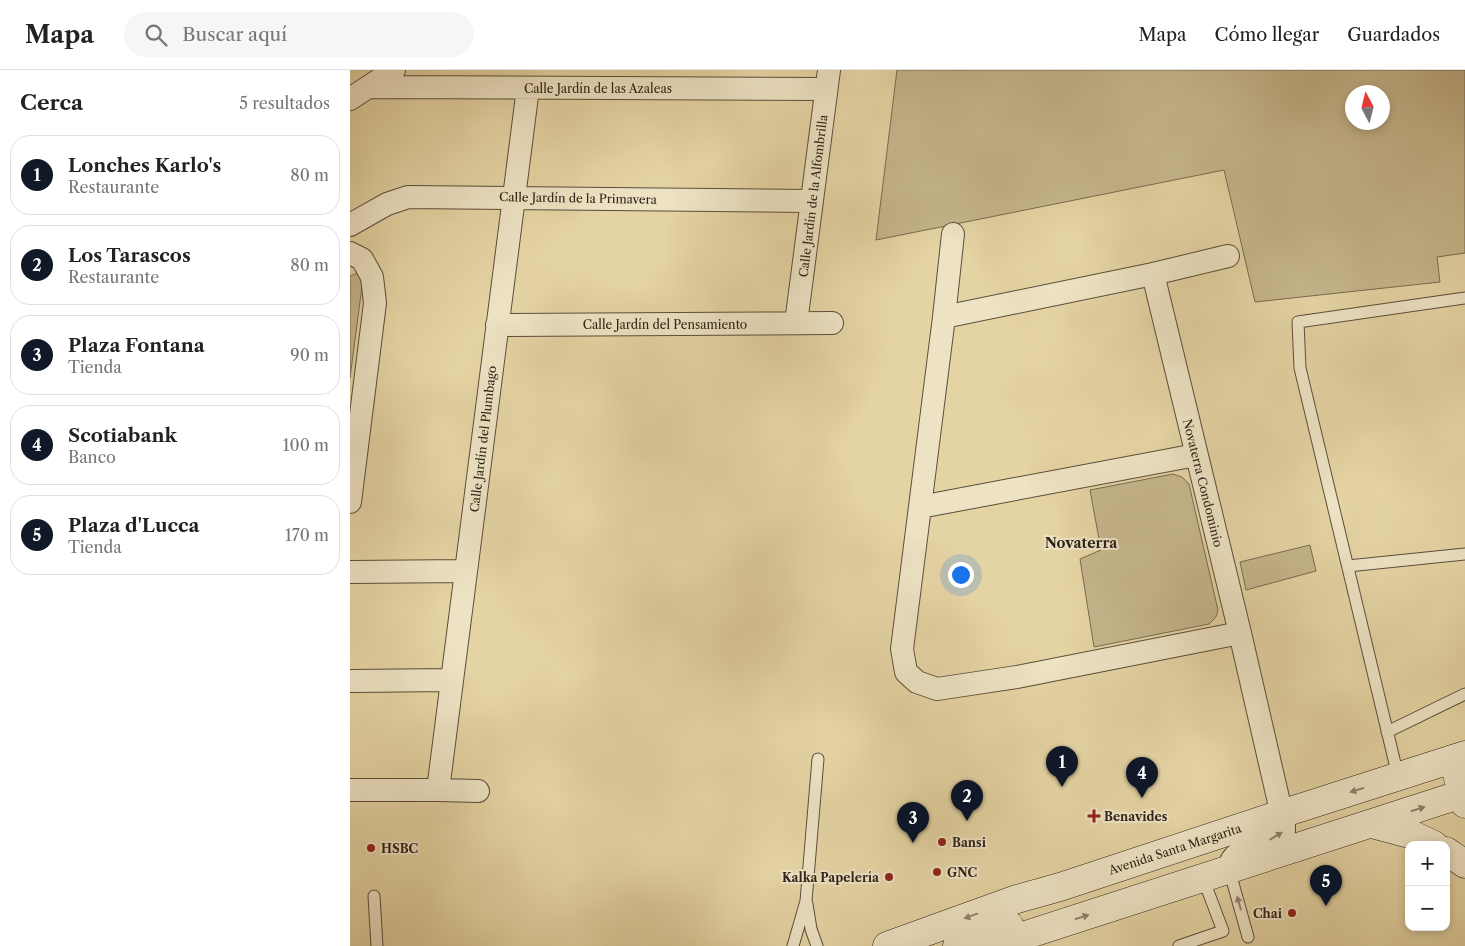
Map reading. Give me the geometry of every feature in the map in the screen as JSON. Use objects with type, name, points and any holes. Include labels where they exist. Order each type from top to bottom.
[{"type":"main road","name":"Avenida Santa Margarita","points":[[887,946],[1016,899],[1060,887],[1459,757]]},
{"type":"main road","points":[[992,946],[1229,869],[1464,797],[1459,757]]},
{"type":"main road","points":[[1372,824],[1425,841]]},
{"type":"main road","points":[[1450,854],[1465,864]]},
{"type":"main road","points":[[1036,932],[1033,924],[1033,912],[1039,907],[1095,887],[1118,868]]},
{"type":"main road","points":[[957,946],[1019,921],[1022,916],[1021,906],[1016,899]]},
{"type":"street","points":[[350,99],[394,70]]},
{"type":"street","name":"Calle Jardín de las Azaleas","points":[[369,87],[528,88],[827,80]]},
{"type":"street","name":"Calle Jardín de la Alfombrilla","points":[[796,323],[827,80]]},
{"type":"street","name":"Calle Jardín del Plumbago","points":[[438,790],[528,88]]},
{"type":"street","name":"Calle Jardín de la Primavera","points":[[350,225],[387,204],[408,197],[812,201]]},
{"type":"street","points":[[953,234],[902,649],[906,672],[917,682],[937,689],[1008,679],[1240,633]]},
{"type":"street","points":[[944,317],[1152,274],[1228,256]]},
{"type":"street","points":[[350,502],[375,303],[372,277],[354,258]]},
{"type":"street","name":"Novaterra Condominio","points":[[1152,274],[1240,633],[1284,824],[1284,832],[1274,839],[1234,856],[1229,869]]},
{"type":"street","name":"Calle Jardín del Pensamiento","points":[[498,325],[832,323]]},
{"type":"street","points":[[920,507],[1196,455]]},
{"type":"street","points":[[350,572],[466,571]]},
{"type":"street","points":[[350,681],[452,680]]},
{"type":"street","points":[[350,790],[478,791]]},
{"type":"lane","points":[[1398,776],[1300,368],[1298,322],[1465,298]]},
{"type":"lane","points":[[1348,566],[1465,554]]},
{"type":"lane","points":[[1387,732],[1465,694]]},
{"type":"lane","points":[[793,946],[806,901],[818,759]]},
{"type":"lane","points":[[1229,869],[1248,937]]},
{"type":"lane","points":[[1180,946],[1223,930],[1203,878]]},
{"type":"lane","points":[[374,896],[377,946]]},
{"type":"lane","points":[[806,901],[817,946]]},
{"type":"shaded area","points":[[897,70],[1465,70],[1465,253],[1437,257],[1440,282],[1255,302],[1224,170],[876,240]]},
{"type":"shaded area","points":[[364,271],[350,378],[350,276]]},
{"type":"shaded area","points":[[1173,474],[1182,477],[1189,484],[1218,610],[1216,617],[1209,624],[1094,647],[1080,559],[1101,550],[1090,490]]},
{"type":"shaded area","points":[[1310,545],[1316,571],[1246,590],[1240,562]]},
{"type":"place","name":"Lonches Karlo's","points":[[1062,787]]},
{"type":"place","name":"Scotiabank","points":[[1142,798]]},
{"type":"place","name":"Benavides","points":[[1094,816]]},
{"type":"place","name":"Los Tarascos","points":[[967,821]]},
{"type":"place","name":"Bansi","points":[[942,842]]},
{"type":"place","name":"Plaza Fontana","points":[[913,843]]},
{"type":"place","name":"HSBC","points":[[371,848]]},
{"type":"place","name":"GNC","points":[[937,872]]},
{"type":"place","name":"Kalka Papelería","points":[[889,877]]},
{"type":"place","name":"Plaza d'Lucca","points":[[1326,906]]},
{"type":"place","name":"Chai","points":[[1292,913]]},
{"type":"district","name":"Novaterra","points":[[1081,543]]}]
